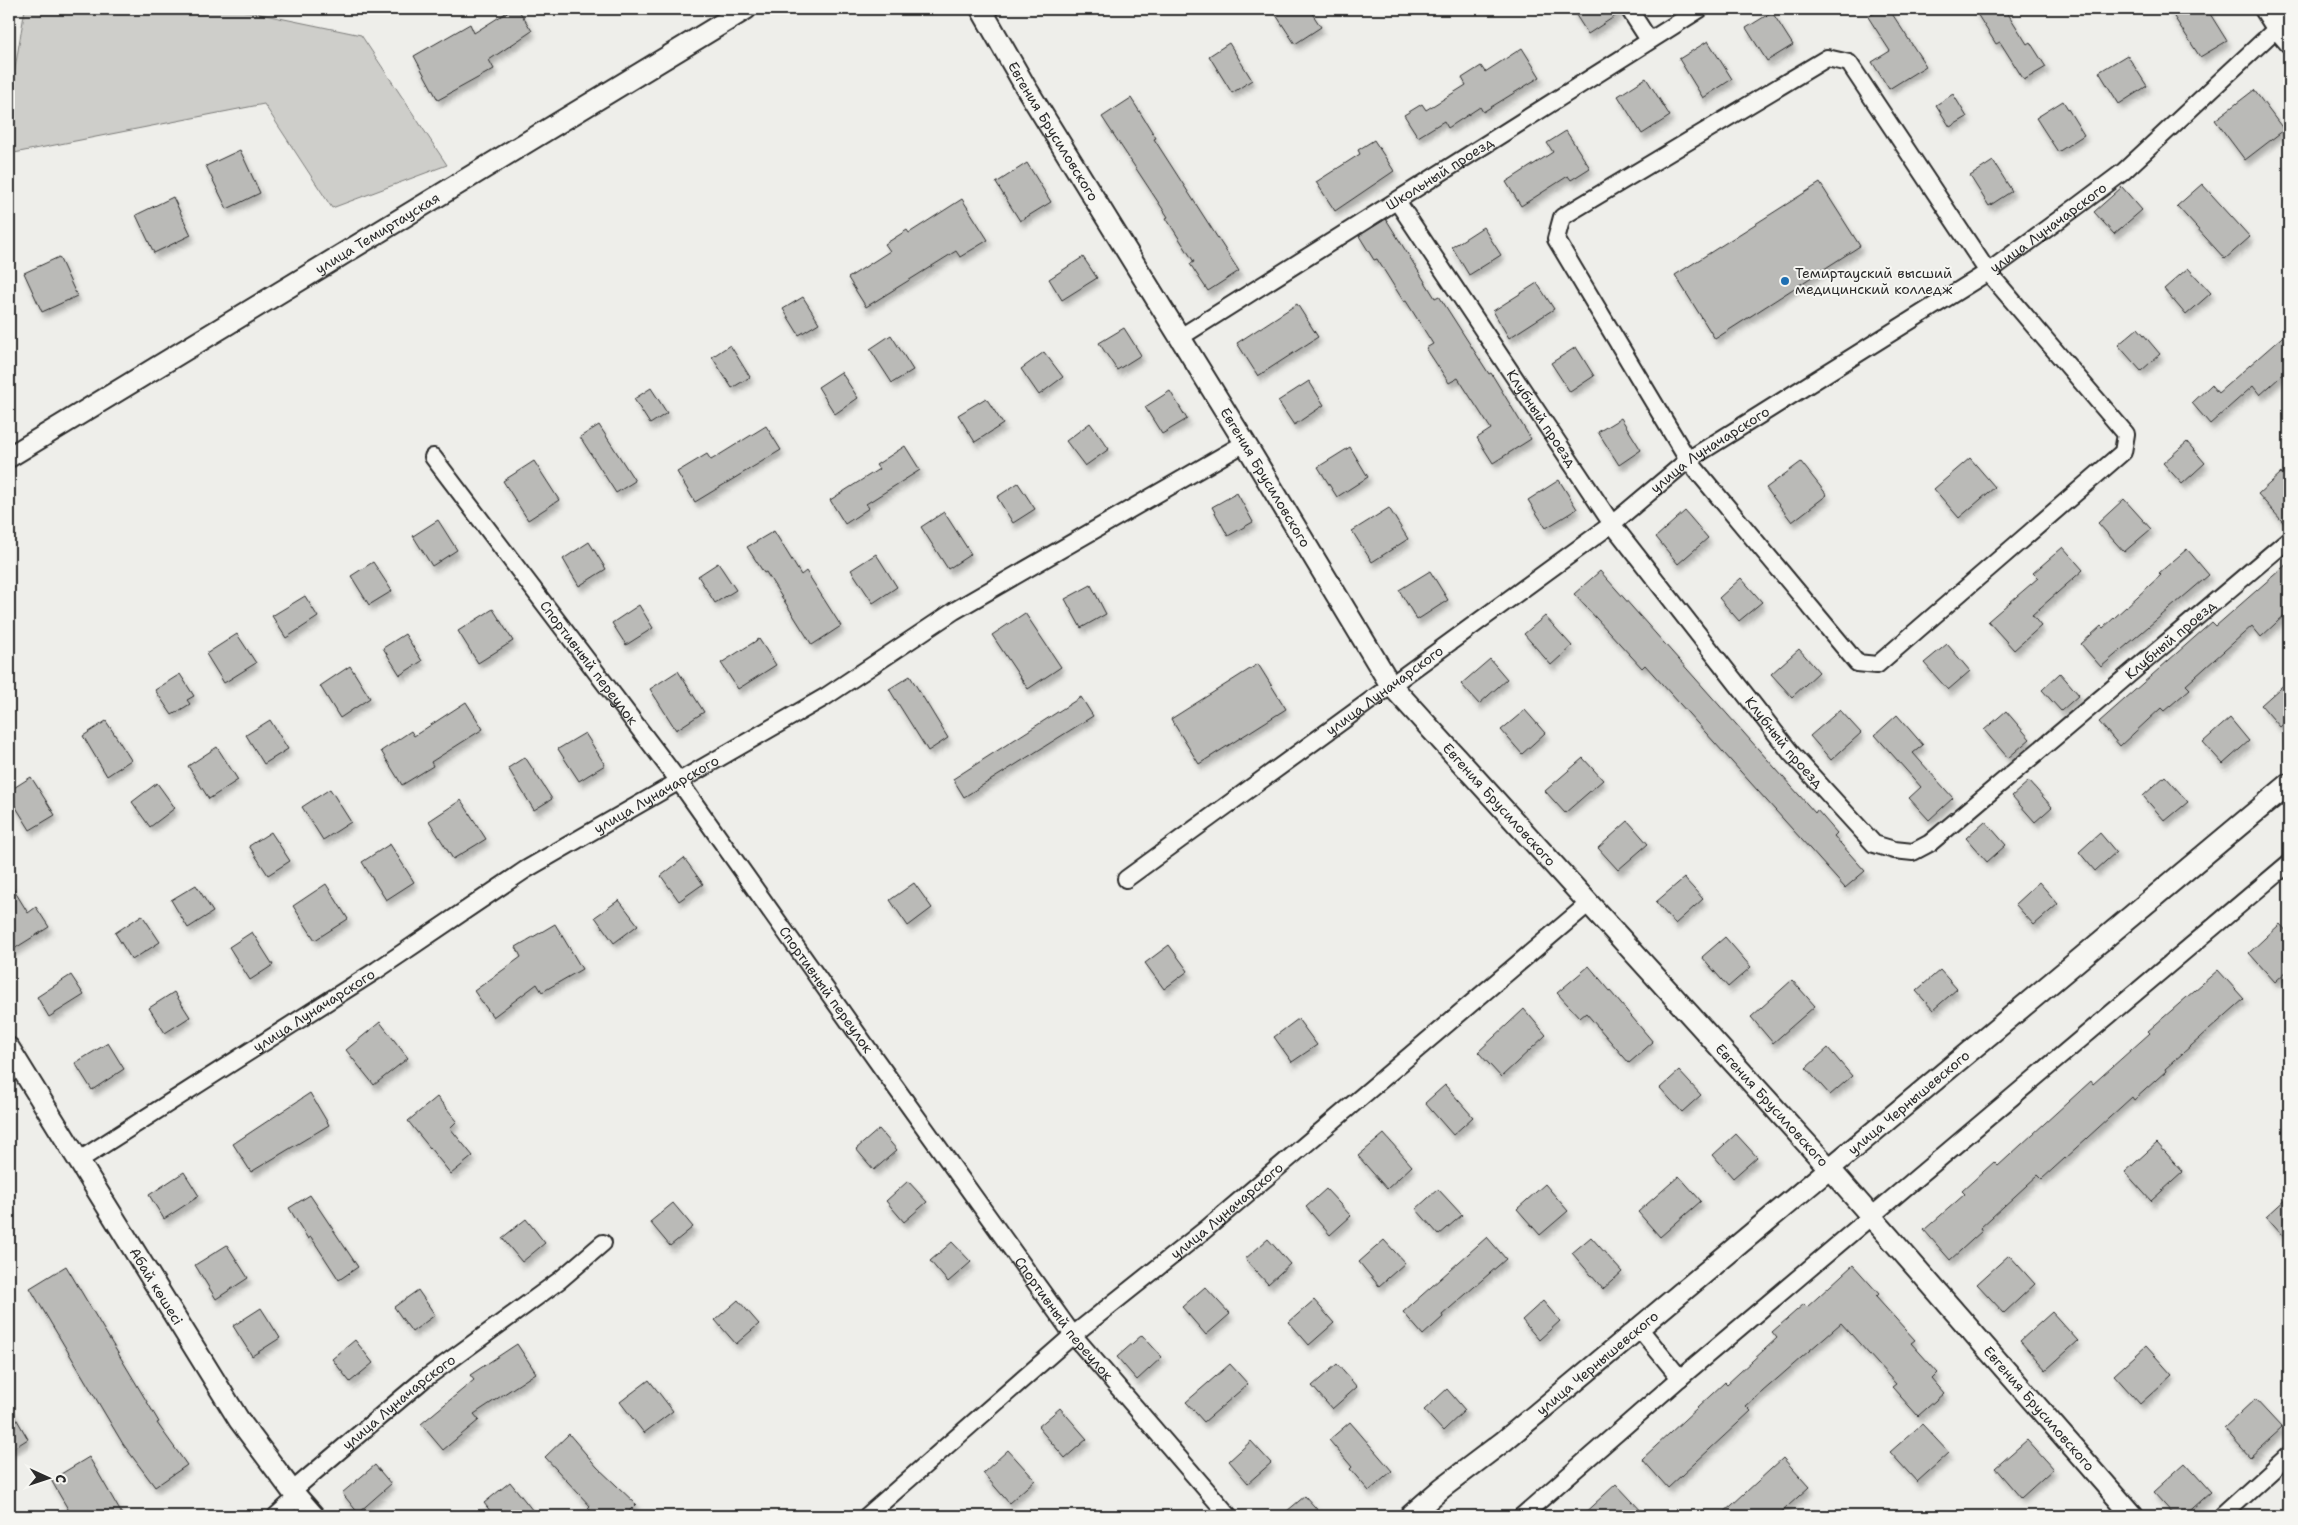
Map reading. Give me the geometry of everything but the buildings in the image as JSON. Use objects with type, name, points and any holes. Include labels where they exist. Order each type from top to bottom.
[{"type":"street","name":"улица Темиртауская","points":[[9,457],[746,9]]},
{"type":"street","name":"Евгения Брусиловского","points":[[981,9],[1025,86],[1245,443],[1390,684],[1829,1168],[2133,1516]]},
{"type":"street","points":[[1629,9],[1649,40]]},
{"type":"street","name":"Школьный проезд","points":[[1179,338],[1700,9]]},
{"type":"street","points":[[2265,9],[2285,30]]},
{"type":"street","name":"улица Луначарского","points":[[1126,878],[1612,524],[1688,460],[1988,272],[2123,172],[2285,30]]},
{"type":"street","points":[[1826,58],[1849,64],[1988,272],[2126,434],[2123,452],[1877,665],[1857,663],[1688,460],[1556,239],[1562,218],[1826,58]]},
{"type":"street","name":"Клубный проезд","points":[[1397,201],[1612,524],[1791,753],[1874,844],[1894,850],[1913,852],[1930,843],[2289,539]]},
{"type":"street","name":"улица Луначарского","points":[[78,1161],[377,970],[525,870],[678,780],[825,697],[954,611],[1245,443]]},
{"type":"street","name":"Спортивный переулок","points":[[433,457],[678,780],[1073,1335],[1229,1516]]},
{"type":"street","name":"улица Чернышевского","points":[[1410,1516],[1442,1488],[1504,1441],[2289,784]]},
{"type":"street","points":[[1522,1516],[1680,1378],[2288,866]]},
{"type":"street","name":"улица Луначарского","points":[[867,1516],[1073,1335],[1206,1229],[1588,904]]},
{"type":"street","name":"Абай көшесі","points":[[9,1048],[239,1420],[314,1516]]},
{"type":"street","name":"улица Луначарского","points":[[276,1516],[295,1494],[423,1380],[560,1280],[604,1244]]},
{"type":"street","points":[[1639,1328],[1680,1378]]},
{"type":"street","points":[[2222,1516],[2289,1455]]},
{"type":"shaded area","points":[[25,9],[236,9],[361,35],[447,165],[332,208],[264,104],[9,154],[9,104]]},
{"type":"place","name":"Темиртауский высший медицинский колледж","points":[[1785,281]]}]
